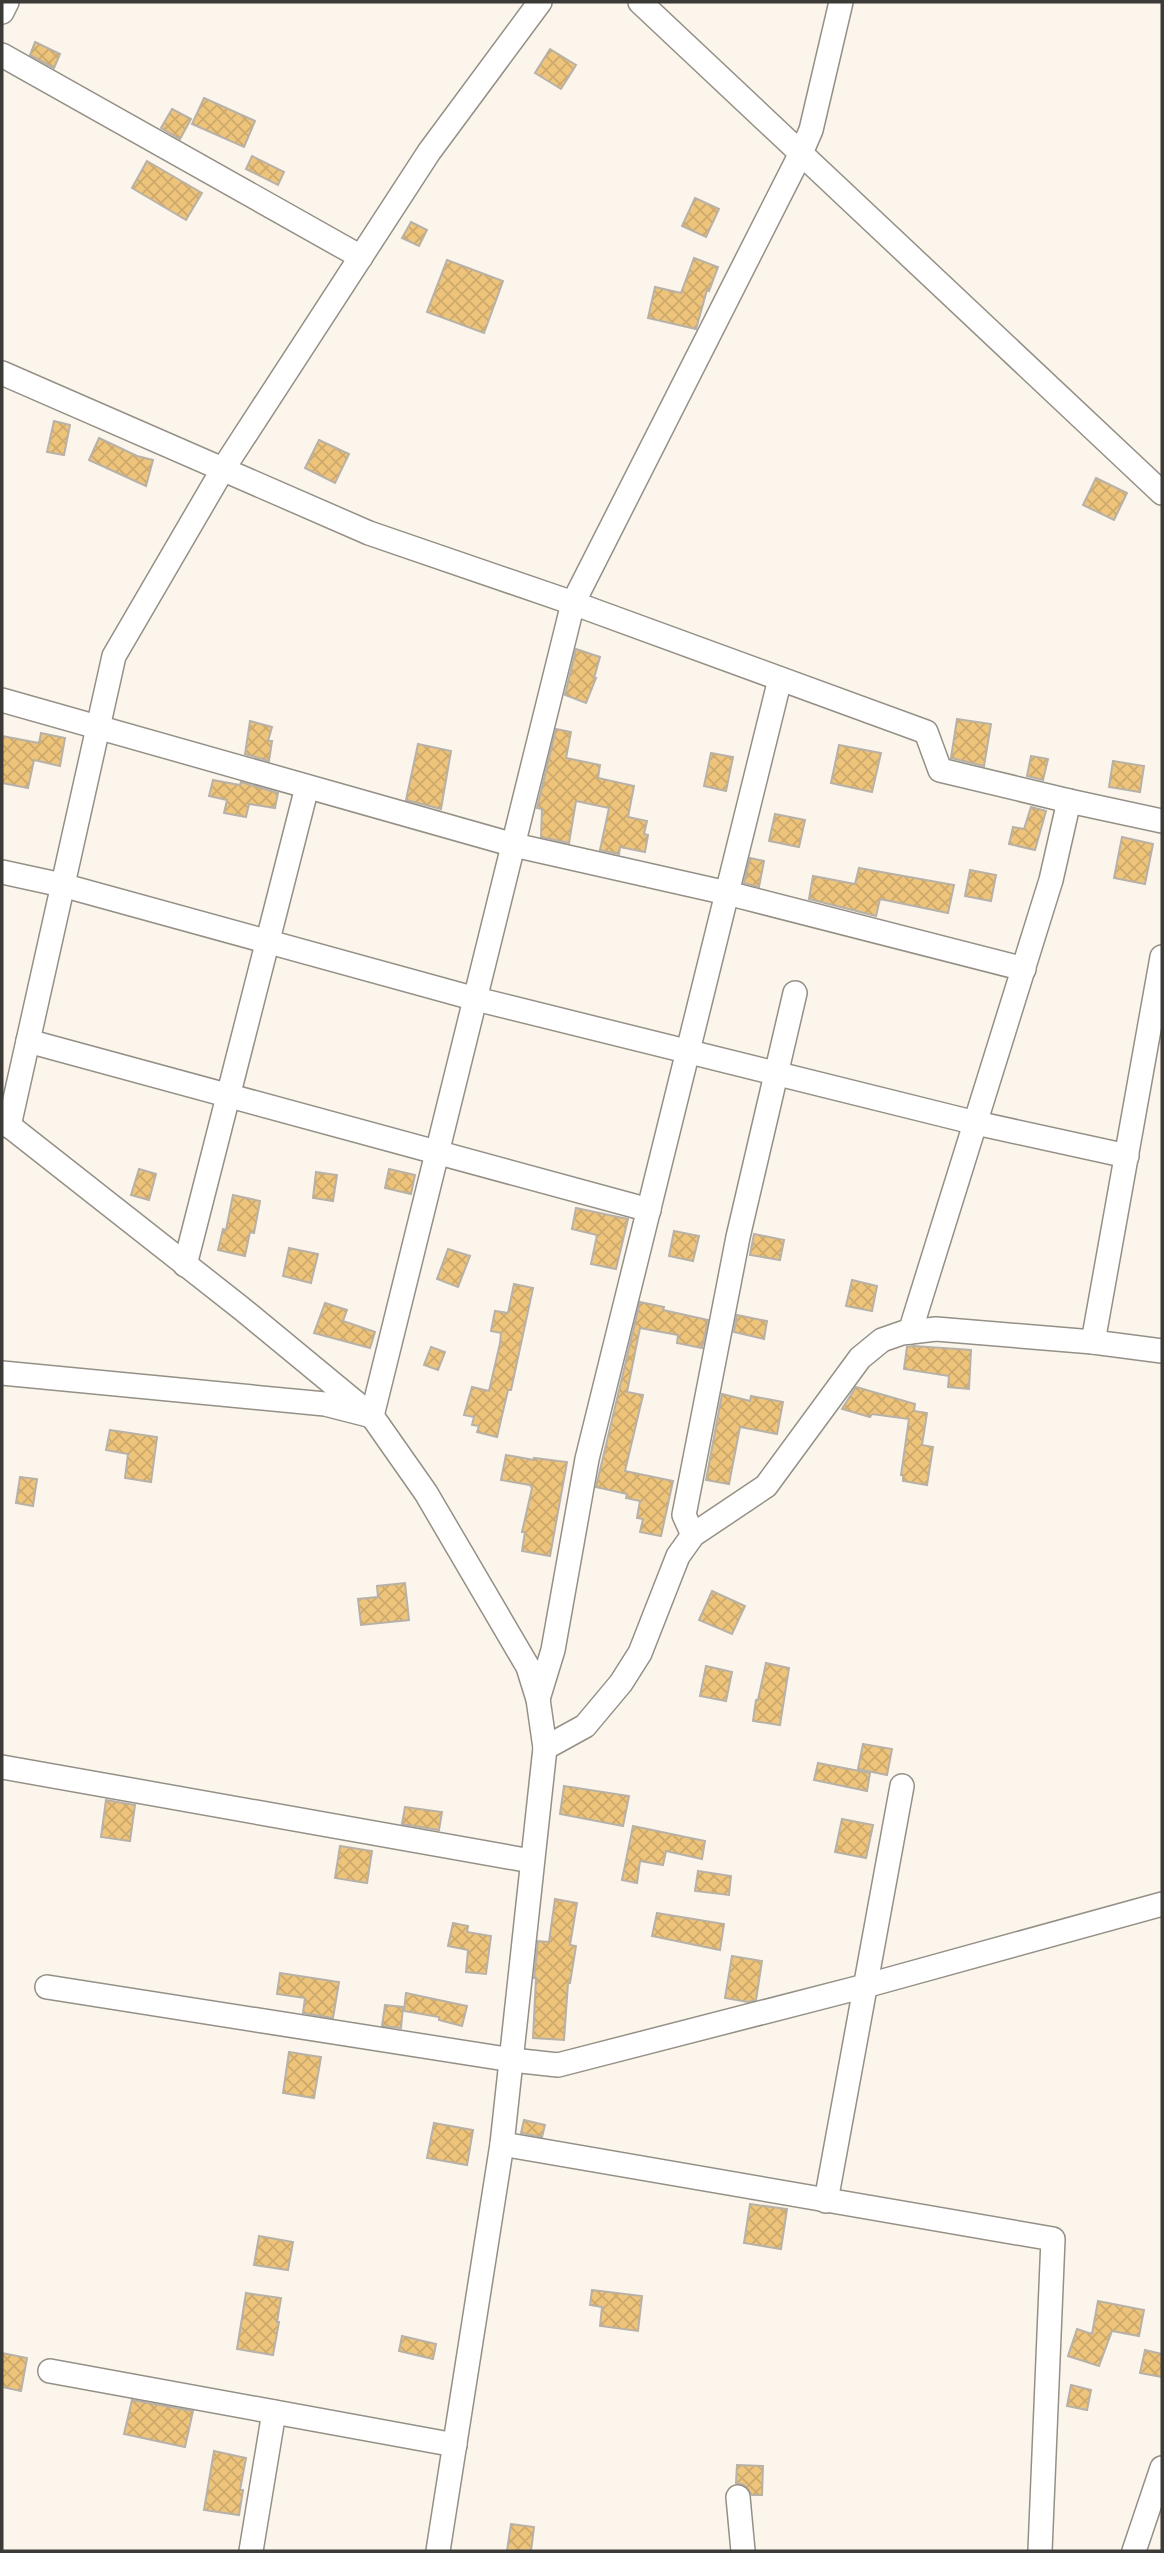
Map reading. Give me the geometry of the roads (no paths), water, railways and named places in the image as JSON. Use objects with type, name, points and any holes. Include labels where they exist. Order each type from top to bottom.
[{"type":"street","points":[[2,12],[7,2]]},
{"type":"street","points":[[438,2551],[502,2144],[512,2060],[545,1748],[538,1699],[528,1667],[426,1493],[372,1416],[5,1123],[28,1041],[114,656],[223,469],[429,152],[540,2]]},
{"type":"street","points":[[640,2],[1162,493]]},
{"type":"street","points":[[372,1416],[573,603],[801,153],[811,130],[841,2]]},
{"type":"street","points":[[2,55],[361,257]]},
{"type":"street","points":[[2,373],[369,533],[573,603],[926,732],[940,770],[1162,821]]},
{"type":"street","points":[[538,1699],[553,1650],[587,1459],[780,679]]},
{"type":"street","points":[[2,701],[514,845],[727,893],[1024,969]]},
{"type":"street","points":[[185,1265],[307,787]]},
{"type":"street","points":[[910,1332],[1051,880],[1069,801]]},
{"type":"street","points":[[2,873],[62,885],[476,999],[976,1123],[1127,1156]]},
{"type":"street","points":[[1093,1342],[1162,957]]},
{"type":"street","points":[[693,1535],[684,1515],[738,1237],[795,993]]},
{"type":"street","points":[[28,1041],[649,1210]]},
{"type":"street","points":[[545,1748],[585,1726],[621,1683],[640,1653],[678,1556],[693,1535],[766,1486],[860,1358],[882,1340],[910,1332],[936,1329],[1093,1342],[1162,1351]]},
{"type":"street","points":[[2,1373],[326,1404],[372,1416]]},
{"type":"street","points":[[2,1767],[531,1861]]},
{"type":"street","points":[[826,2201],[902,1786]]},
{"type":"street","points":[[47,1987],[512,2060],[558,2064],[865,1986],[1162,1904]]},
{"type":"street","points":[[502,2144],[1053,2239],[1040,2551]]},
{"type":"street","points":[[50,2371],[455,2445]]},
{"type":"street","points":[[251,2551],[274,2412]]},
{"type":"street","points":[[1134,2551],[1153,2524],[1162,2468]]},
{"type":"street","points":[[737,2497],[743,2551]]}]
